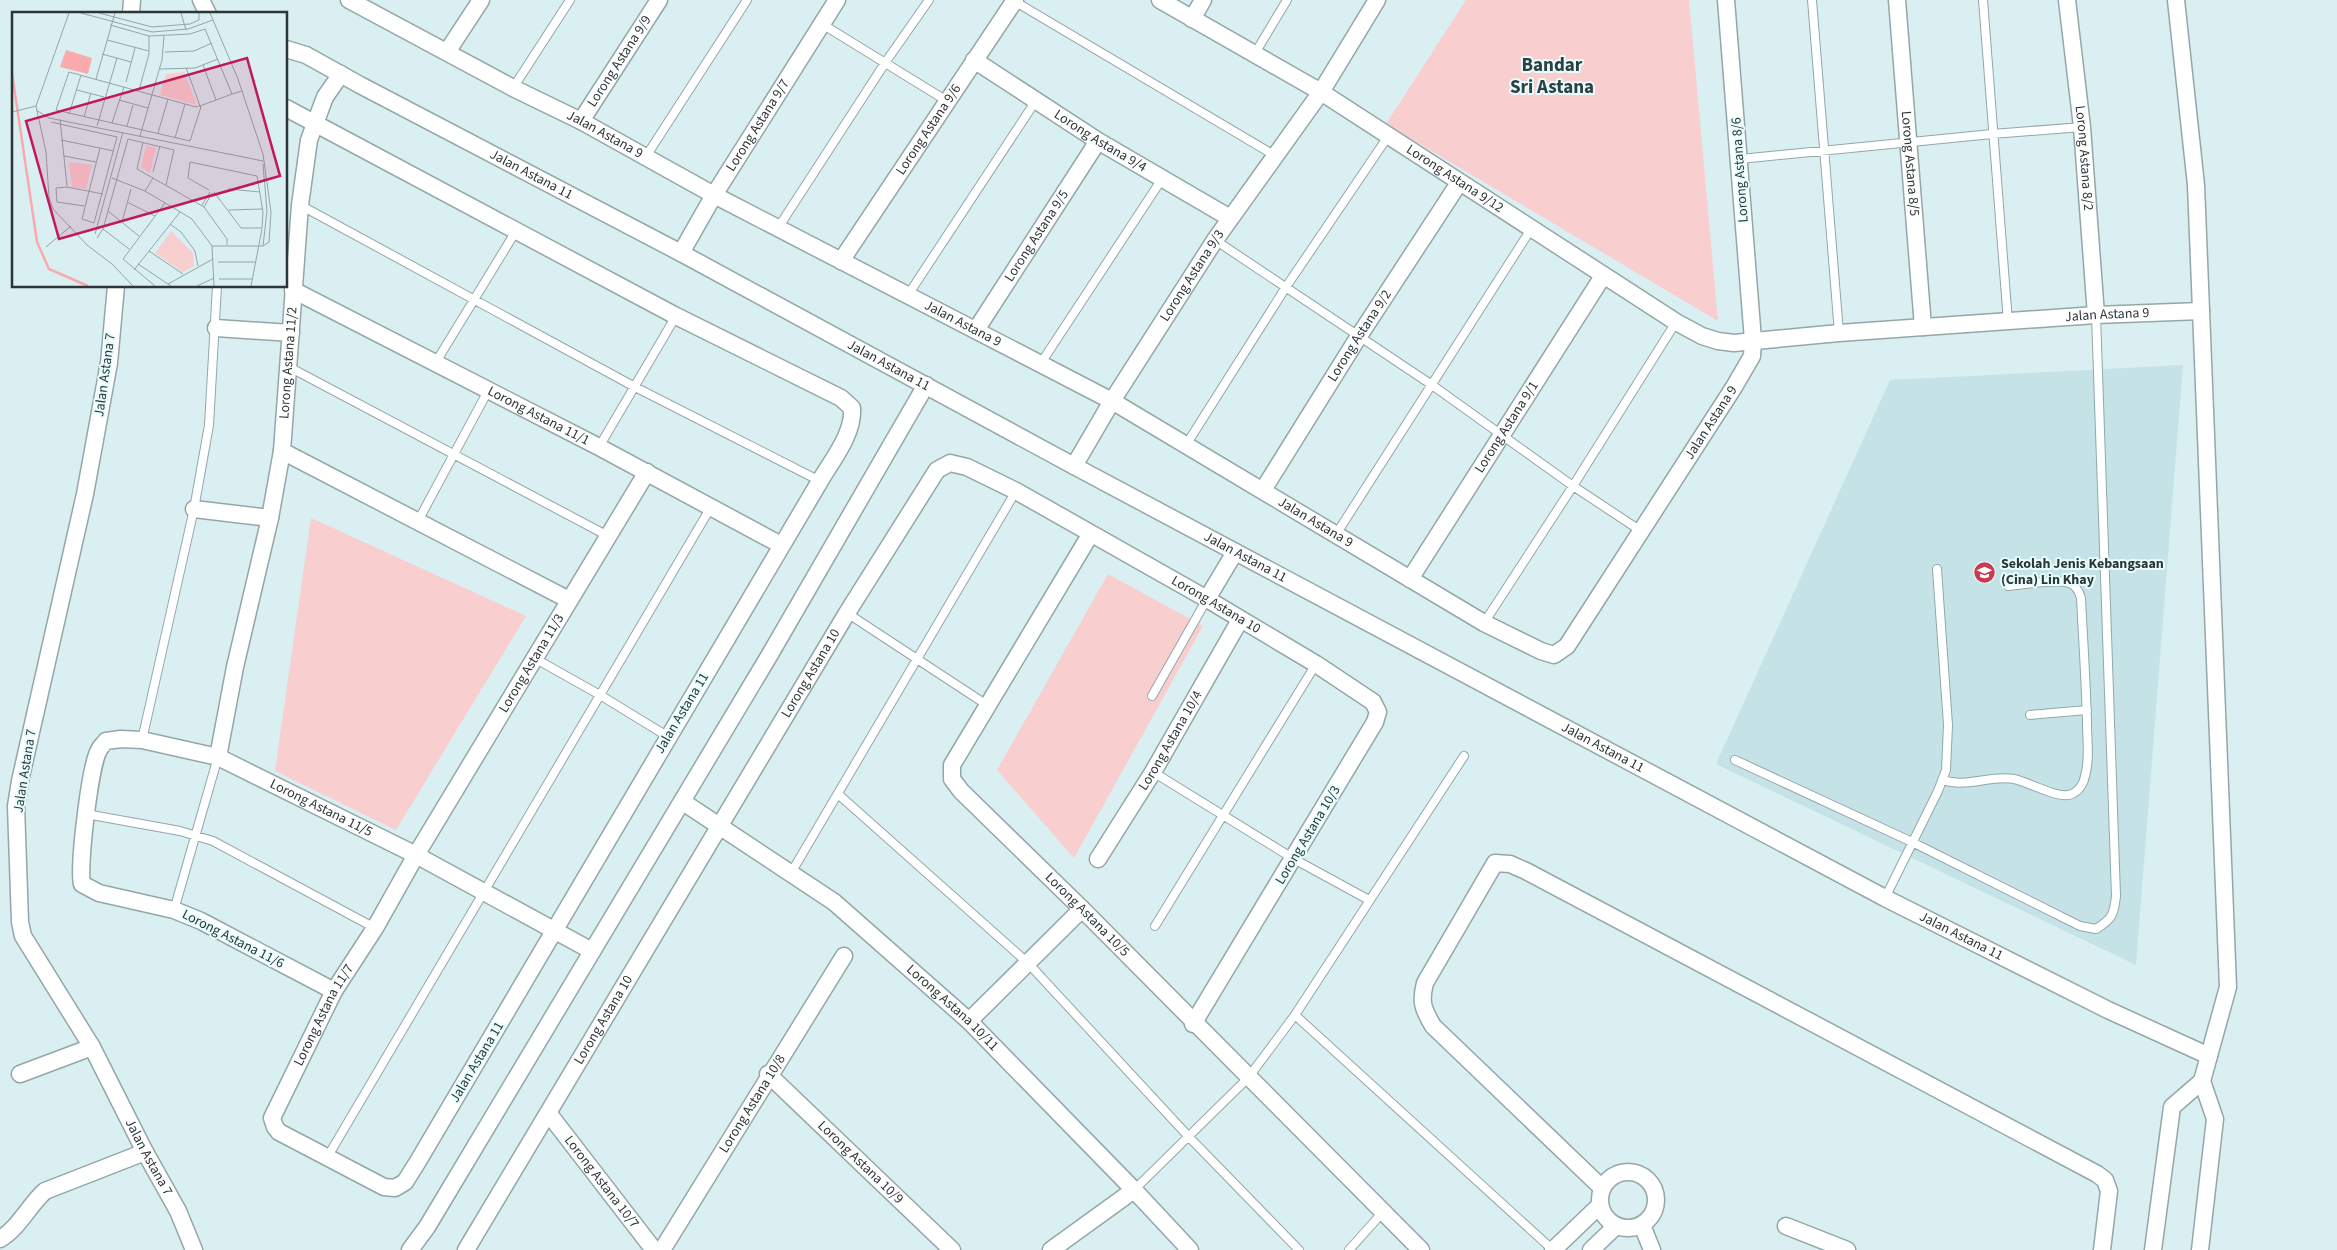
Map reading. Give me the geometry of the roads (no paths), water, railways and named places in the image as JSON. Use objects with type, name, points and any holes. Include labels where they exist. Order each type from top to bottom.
[{"type":"street","points":[[201,0],[207,12]]},
{"type":"street","name":"Jalan Astana 9","points":[[349,0],[513,88],[581,121],[714,195],[1112,401],[1263,490],[1335,536],[1484,623],[1540,652],[1554,655],[1567,646],[1746,368],[1752,356],[1753,340],[2096,315],[2201,311]]},
{"type":"street","points":[[446,52],[481,0]]},
{"type":"street","name":"Lorong Astana 9/9","points":[[581,121],[659,0]]},
{"type":"street","name":"Lorong Astana 9/7","points":[[681,252],[714,195],[837,0]]},
{"type":"street","name":"Lorong Astana 9/6","points":[[842,261],[1015,0]]},
{"type":"street","name":"Lorong Astana 9/12","points":[[1160,0],[1321,92],[1676,322],[1702,336],[1718,341],[1734,343],[1753,340]]},
{"type":"street","points":[[1192,18],[1203,0]]},
{"type":"street","name":"Lorong Astana 9/3","points":[[1074,466],[1112,401],[1215,240],[1274,155],[1321,92],[1377,0]]},
{"type":"street","name":"Lorong Astana 8/6","points":[[1726,0],[1753,340]]},
{"type":"street","name":"Lorong Astana 8/5","points":[[1897,0],[1910,143],[1923,327]]},
{"type":"street","name":"Lorong Astana 8/2","points":[[2067,0],[2082,127],[2096,315]]},
{"type":"street","points":[[2153,1250],[2172,1107],[2202,1081],[2228,987],[2196,185],[2176,0]]},
{"type":"street","name":"Jalan Astana 11","points":[[288,50],[306,55],[681,252],[1234,552],[1885,898],[2108,1010],[2209,1056]]},
{"type":"street","name":"Lorong Astana 9/4","points":[[974,60],[1098,142],[1230,218]]},
{"type":"street","name":"Lorong Astana 11/2","points":[[218,757],[236,667],[270,518],[282,451],[300,205],[309,140],[313,124],[325,97],[341,74]]},
{"type":"street","name":"Jalan Astana 11","points":[[288,109],[676,316],[840,398],[852,408],[850,429],[820,481],[667,736],[555,930],[405,1182],[395,1188],[384,1186],[328,1156]]},
{"type":"street","name":"Lorong Astana 9/5","points":[[976,330],[1098,142]]},
{"type":"street","name":"Lorong Astana 9/2","points":[[1263,490],[1359,336],[1459,183]]},
{"type":"street","name":"Lorong Astana 9/1","points":[[1410,579],[1603,276]]},
{"type":"street","name":"Jalan Astana 7","points":[[116,288],[109,363],[86,494],[16,806],[20,922],[23,936],[92,1047],[145,1152],[178,1211],[194,1250]]},
{"type":"street","name":"Lorong Astana 11/1","points":[[293,290],[647,472],[781,545]]},
{"type":"street","points":[[216,328],[291,333]]},
{"type":"street","points":[[410,1250],[427,1227],[683,802],[926,385]]},
{"type":"street","points":[[282,451],[569,600]]},
{"type":"street","name":"Lorong Astana 10","points":[[466,1250],[847,613],[938,470],[950,464],[967,467],[1016,491],[1316,664]]},
{"type":"street","name":"Lorong Astana 11/3","points":[[416,855],[536,659],[569,600],[647,472]]},
{"type":"street","points":[[194,509],[270,518]]},
{"type":"street","name":"Lorong Astana 10/5","points":[[1090,535],[952,765],[952,779],[961,792],[1082,910],[1193,1024],[1421,1250]]},
{"type":"street","points":[[1207,600],[1234,552]]},
{"type":"street","name":"Lorong Astana 10/4","points":[[1098,859],[1153,772],[1240,620]]},
{"type":"street","name":"Lorong Astana 10/3","points":[[1193,1024],[1375,722],[1378,712],[1373,702],[1316,664]]},
{"type":"street","name":"Lorong Astana 11/5","points":[[86,814],[98,751],[106,741],[122,739],[142,740],[218,757],[416,855],[592,951]]},
{"type":"street","name":"Lorong Astana 10/11","points":[[683,802],[834,902],[969,1021],[1190,1250]]},
{"type":"street","name":"Lorong Astana 11/6","points":[[86,814],[80,868],[82,884],[98,893],[174,910],[209,925],[334,991]]},
{"type":"street","name":"Lorong Astana 11/7","points":[[328,1156],[279,1132],[272,1118],[334,991],[375,928],[416,855]]},
{"type":"street","points":[[1602,1188],[1433,1026],[1424,1010],[1421,998],[1425,983],[1495,863],[1510,864],[1526,871],[2097,1174],[2104,1180],[2109,1191],[2102,1250]]},
{"type":"street","points":[[969,1021],[1082,910]]},
{"type":"street","name":"Lorong Astana 10/8","points":[[662,1250],[768,1074],[844,956]]},
{"type":"street","points":[[20,1074],[92,1047]]},
{"type":"street","name":"Lorong Astana 10/9","points":[[768,1074],[952,1250]]},
{"type":"street","points":[[2200,1250],[2215,1119],[2202,1081]]},
{"type":"street","name":"Lorong Astana 10/7","points":[[549,1114],[654,1250]]},
{"type":"street","points":[[0,1239],[16,1225],[33,1201],[45,1191],[145,1152]]},
{"type":"street","points":[[1623,1172],[1640,1174],[1648,1180],[1653,1187],[1656,1204],[1649,1220],[1642,1225],[1624,1228],[1608,1221],[1600,1205],[1602,1188],[1614,1175],[1623,1172]]},
{"type":"street","points":[[1051,1250],[1134,1190]]},
{"type":"street","points":[[1553,1250],[1600,1205]]},
{"type":"street","points":[[1642,1225],[1652,1250]]},
{"type":"street","points":[[1591,1250],[1616,1226]]},
{"type":"street","points":[[1786,1226],[1847,1250]]},
{"type":"lane","points":[[513,88],[570,0]]},
{"type":"lane","points":[[645,158],[747,0]]},
{"type":"lane","points":[[778,228],[885,62],[929,0]]},
{"type":"lane","points":[[1015,0],[1274,155]]},
{"type":"lane","points":[[1254,54],[1287,0]]},
{"type":"lane","points":[[1812,0],[1839,333]]},
{"type":"lane","points":[[1983,0],[2008,322]]},
{"type":"lane","points":[[822,24],[947,101]]},
{"type":"lane","points":[[908,295],[1035,102]]},
{"type":"lane","points":[[1740,159],[2082,127]]},
{"type":"lane","points":[[1186,444],[1286,287],[1389,135]]},
{"type":"lane","points":[[1041,363],[1162,179]]},
{"type":"lane","points":[[300,205],[635,387],[820,481]]},
{"type":"lane","points":[[1335,536],[1532,229]]},
{"type":"lane","points":[[436,362],[516,230]]},
{"type":"lane","points":[[1215,240],[1432,385],[1573,486],[1641,531]]},
{"type":"lane","points":[[142,740],[194,509],[209,425],[217,288]]},
{"type":"lane","points":[[1735,760],[1912,842],[2080,926],[2096,929],[2109,920],[2115,910],[2116,896],[2096,315]]},
{"type":"lane","points":[[599,447],[676,316]]},
{"type":"lane","points":[[1484,623],[1676,322]]},
{"type":"lane","points":[[287,366],[453,456],[608,536]]},
{"type":"lane","points":[[418,521],[489,390]]},
{"type":"lane","points":[[791,872],[1016,491]]},
{"type":"lane","points":[[328,1156],[712,507]]},
{"type":"lane","points":[[1885,898],[1943,780],[1946,770],[1948,725],[1937,569]]},
{"type":"lane","points":[[1943,780],[1958,783],[2003,778],[2014,779],[2063,796],[2072,794],[2081,787],[2085,778],[2088,760],[2081,598],[2079,591],[2075,586],[2063,582],[2008,586]]},
{"type":"lane","points":[[1152,696],[1207,600]]},
{"type":"lane","points":[[847,613],[987,705]]},
{"type":"lane","points":[[536,659],[667,736]]},
{"type":"lane","points":[[1155,926],[1316,664]]},
{"type":"lane","points":[[2030,715],[2086,710]]},
{"type":"lane","points":[[1134,1190],[1248,1078],[1295,1015],[1464,756]]},
{"type":"lane","points":[[174,910],[218,757]]},
{"type":"lane","points":[[1153,772],[1294,859],[1370,900]]},
{"type":"lane","points":[[838,794],[1028,963],[1189,1136],[1299,1250]]},
{"type":"lane","points":[[86,814],[196,835],[213,841],[375,928]]},
{"type":"lane","points":[[1295,1015],[1553,1250]]},
{"type":"lane","points":[[1349,1250],[1383,1212]]},
{"type":"place","name":"Sekolah Jenis Kebangsaan (Cina) Lin Khay","points":[[1985,572]]},
{"type":"district","name":"Bandar Sri Astana","points":[[1552,76]]}]
